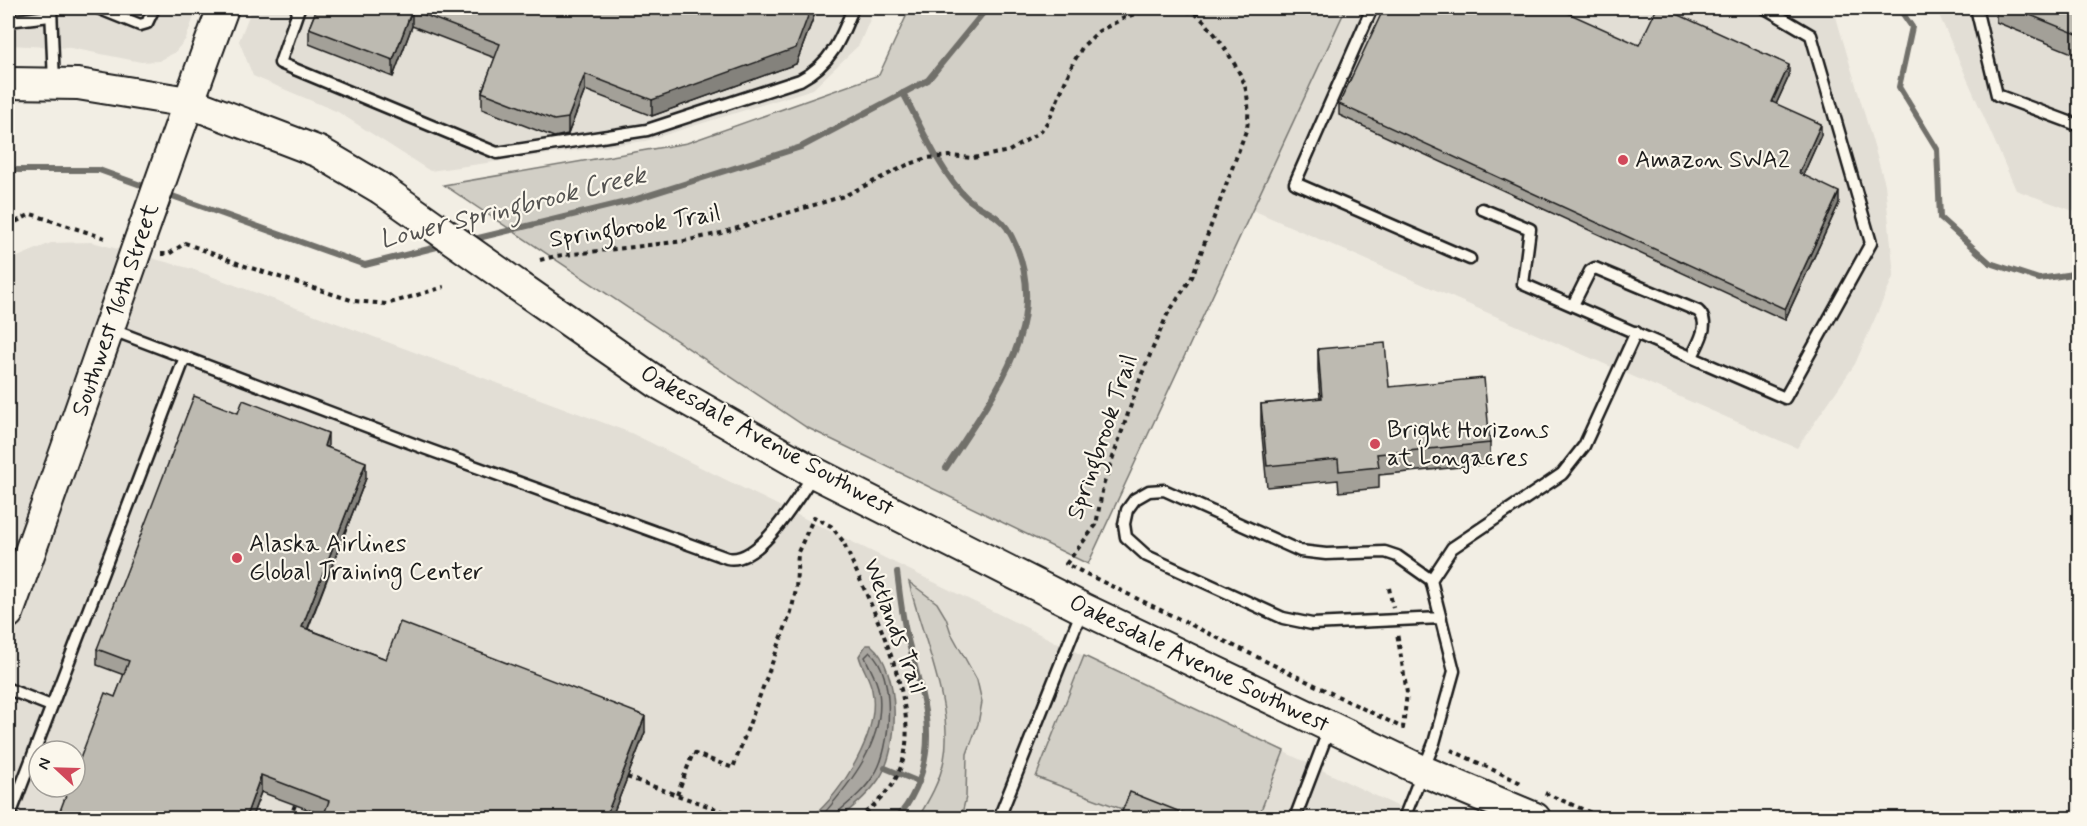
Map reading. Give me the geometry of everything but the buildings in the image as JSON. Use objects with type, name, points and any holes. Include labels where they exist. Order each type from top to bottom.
[{"type":"street","name":"Southwest 16th Street","points":[[8,613],[110,328],[144,247],[166,165],[223,8]]},
{"type":"street","name":"Oakesdale Avenue Southwest","points":[[8,83],[54,84],[130,92],[188,102],[320,152],[380,188],[658,383],[815,473],[1082,608],[1423,771],[1537,805]]},
{"type":"lane","points":[[98,8],[140,25],[147,23],[154,8]]},
{"type":"lane","points":[[299,8],[280,63],[497,153],[646,130],[800,80],[816,72],[830,57],[838,46],[853,8]]},
{"type":"lane","points":[[1372,8],[1295,183],[1470,259]]},
{"type":"lane","points":[[1482,209],[1530,229],[1523,284],[1785,398],[1871,243],[1811,35],[1765,8]]},
{"type":"lane","points":[[1976,8],[1997,95],[2079,126]]},
{"type":"lane","points":[[8,21],[51,12],[54,84]]},
{"type":"lane","points":[[1573,305],[1590,271],[1595,268],[1698,311],[1704,316],[1705,323],[1692,357]]},
{"type":"lane","points":[[110,328],[424,448],[735,560],[751,553],[769,536],[815,473]]},
{"type":"lane","points":[[1431,580],[1452,548],[1562,474],[1584,446],[1636,333]]},
{"type":"lane","points":[[9,819],[185,357]]},
{"type":"lane","points":[[1404,819],[1423,771],[1453,680],[1454,671],[1441,618],[1431,580],[1397,556],[1385,552],[1326,554],[1300,551],[1164,490],[1149,491],[1135,499],[1127,510],[1124,524],[1126,537],[1147,556],[1283,618],[1312,624],[1441,618]]},
{"type":"lane","points":[[999,819],[1082,608]]},
{"type":"lane","points":[[8,689],[51,706]]},
{"type":"lane","points":[[1295,819],[1330,727]]},
{"type":"path","name":"Springbrook Trail","points":[[540,260],[721,233],[844,196],[907,165],[927,158],[950,156],[973,158],[1009,151],[1040,132],[1049,120],[1083,45],[1100,31],[1126,17],[1154,8]]},
{"type":"path","name":"Springbrook Trail","points":[[1159,8],[1174,8],[1197,15],[1214,34],[1245,85],[1249,112],[1247,128],[1192,277],[1167,315],[1141,376],[1103,486],[1096,525],[1066,564],[1404,728],[1407,693],[1395,620]]},
{"type":"path","points":[[8,226],[31,214],[108,239]]},
{"type":"path","points":[[144,247],[169,254],[185,243],[245,266],[354,301],[387,304],[444,287]]},
{"type":"path","name":"Wetlands Trail","points":[[677,795],[693,753],[732,768],[791,612],[796,590],[798,552],[814,517],[831,526],[843,541],[893,663],[908,722],[901,767],[896,778],[880,801],[859,819]]},
{"type":"path","points":[[1389,588],[1395,620]]},
{"type":"path","points":[[1451,750],[1528,786]]},
{"type":"path","points":[[627,777],[741,819]]},
{"type":"path","points":[[290,819],[296,805]]},
{"type":"path","points":[[1537,805],[1604,819]]},
{"type":"shaded area","points":[[8,8],[197,8],[186,39],[174,53],[159,61],[141,62],[71,48],[8,45]]},
{"type":"shaded area","points":[[252,8],[875,8],[859,45],[813,89],[645,141],[430,171],[338,112],[253,76],[239,41]]},
{"type":"shaded area","points":[[910,8],[1346,8],[1088,564],[806,427],[444,185],[687,143],[879,75]]},
{"type":"shaded area","points":[[1325,8],[1831,8],[1834,10],[1885,184],[1894,275],[1855,364],[1797,448],[1241,205]]},
{"type":"shaded area","points":[[1936,8],[2079,8],[2079,213],[2016,190]]},
{"type":"shaded area","points":[[92,242],[192,269],[631,433],[1084,656],[1422,818],[8,818],[8,261],[51,243]]},
{"type":"shaded area","points":[[909,582],[937,603],[977,680],[982,702],[978,724],[967,754],[966,797],[961,818],[918,818],[940,775],[946,739],[941,694]]},
{"type":"shaded area","points":[[1084,656],[1284,751],[1258,818],[1146,818],[1036,777]]},
{"type":"water","points":[[866,645],[871,645],[881,657],[888,672],[892,690],[894,730],[886,765],[871,790],[840,818],[811,818],[835,793],[846,777],[865,742],[871,724],[872,690],[859,656]]},
{"type":"waterway","name":"Lower Springbrook Creek","points":[[470,240],[630,201],[801,147],[928,80],[987,8]]},
{"type":"waterway","name":"Lower Springbrook Creek","points":[[1899,8],[1912,27],[1899,87],[1937,149],[1940,218],[1990,263],[2039,279],[2080,273]]},
{"type":"waterway","points":[[903,93],[924,134],[957,188],[967,198],[999,219],[1007,228],[1021,261],[1026,293],[1023,324],[1014,354],[982,413],[946,468]]},
{"type":"waterway","name":"Lower Springbrook Creek","points":[[8,170],[99,170],[149,188]]},
{"type":"waterway","name":"Lower Springbrook Creek","points":[[164,193],[365,265],[445,245]]},
{"type":"waterway","points":[[896,818],[908,804],[923,769],[927,732],[922,696],[904,623],[897,572]]},
{"type":"waterway","points":[[885,768],[919,782]]},
{"type":"place","name":"Amazon SWA2","points":[[1623,160]]},
{"type":"place","name":"Bright Horizons at Longacres","points":[[1375,444]]},
{"type":"place","name":"Alaska Airlines Global Training Center","points":[[237,558]]}]
